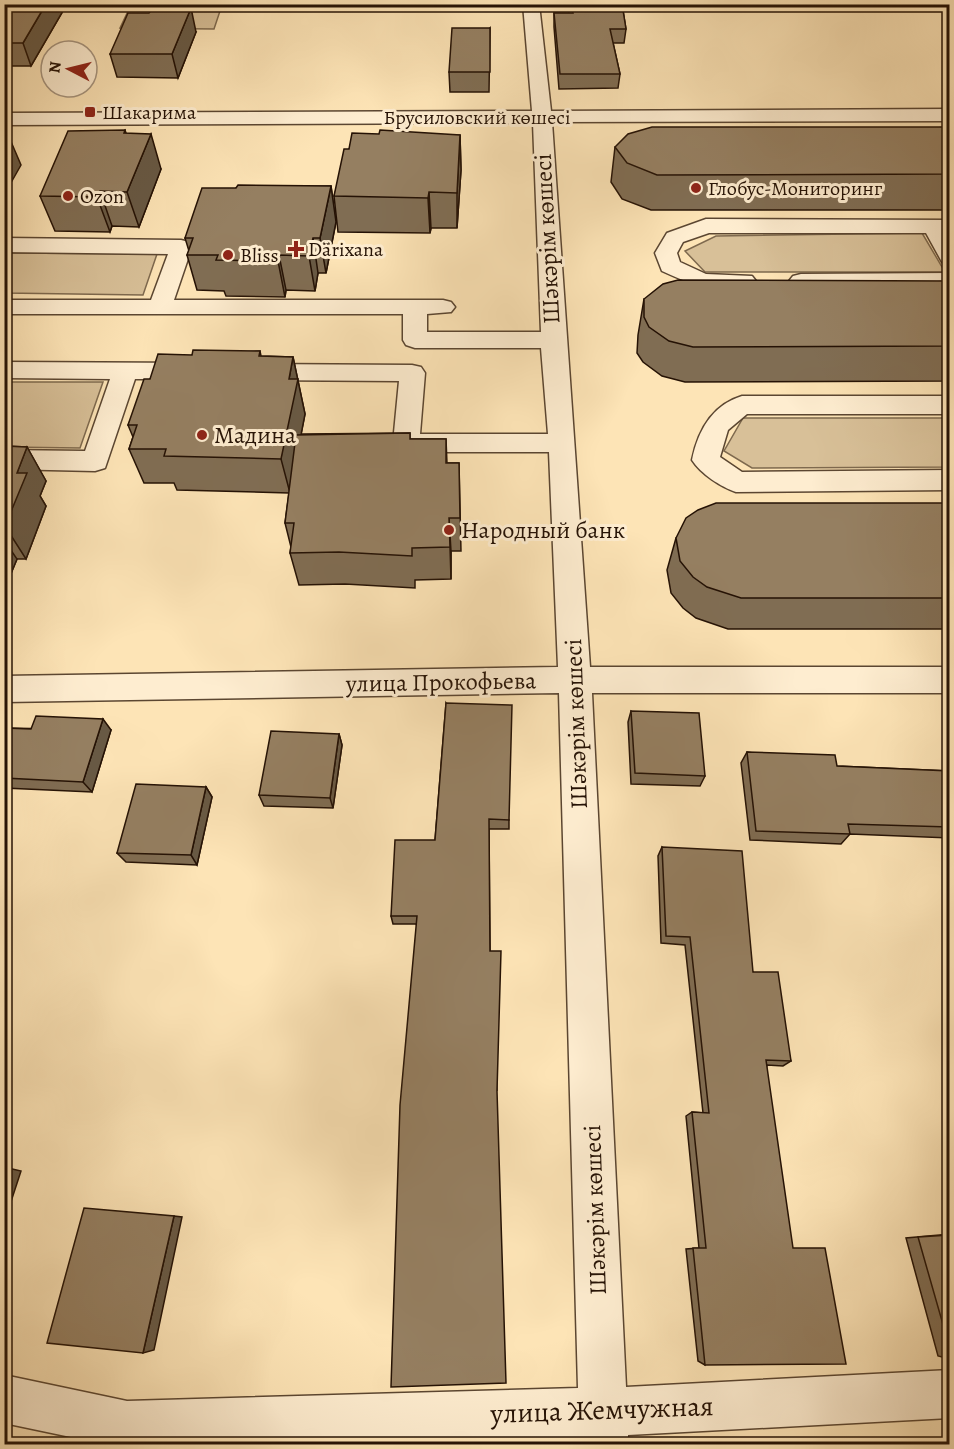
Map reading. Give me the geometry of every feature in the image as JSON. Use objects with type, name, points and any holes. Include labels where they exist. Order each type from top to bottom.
[{"type":"street","name":"Шәкәрім көшесі","points":[[531,4],[542,117],[552,340],[562,443],[575,680],[603,1428]]},
{"type":"street","name":"Брусиловский көшесі","points":[[4,119],[950,116]]},
{"type":"street","points":[[761,281],[702,281],[670,266],[666,253],[675,238],[706,226],[942,227],[950,257]]},
{"type":"street","points":[[4,245],[180,247],[160,307]]},
{"type":"street","points":[[784,281],[950,280]]},
{"type":"street","points":[[4,307],[443,307]]},
{"type":"street","points":[[415,307],[415,340],[552,340]]},
{"type":"street","points":[[4,370],[412,374],[406,443],[562,443]]},
{"type":"street","points":[[4,459],[94,460],[125,370]]},
{"type":"street","points":[[950,405],[741,405],[726,412],[710,436],[706,460],[736,482],[950,480]]},
{"type":"street","name":"улица Прокофьева","points":[[4,689],[575,680],[950,680]]},
{"type":"street","name":"улица Жемчужная","points":[[4,1399],[127,1425],[603,1428],[950,1394]]},
{"type":"shaded area","points":[[131,5],[222,5],[214,29],[120,28]]},
{"type":"shaded area","points":[[922,233],[945,272],[705,272],[685,251],[716,236]]},
{"type":"shaded area","points":[[5,253],[157,254],[143,295],[5,293]]},
{"type":"shaded area","points":[[5,382],[103,382],[80,448],[5,447]]},
{"type":"shaded area","points":[[743,418],[949,418],[949,467],[752,468],[724,451]]},
{"type":"building","points":[[4,4],[46,4],[23,43],[4,43]]},
{"type":"building","points":[[571,4],[622,4],[626,29],[610,29],[620,74],[560,74],[554,13],[573,13]]},
{"type":"building","points":[[153,8],[191,8],[172,54],[110,54],[128,13],[149,13]]},
{"type":"building","points":[[452,28],[490,28],[490,72],[449,72]]},
{"type":"building","points":[[652,127],[950,127],[950,174],[657,175],[627,163],[615,147],[628,134]]},
{"type":"building","points":[[125,130],[124,133],[151,134],[127,192],[100,191],[97,197],[40,196],[68,131]]},
{"type":"building","points":[[380,130],[460,135],[457,193],[429,192],[428,198],[334,196],[344,149],[349,149],[352,133],[379,134]]},
{"type":"building","points":[[238,185],[331,186],[320,238],[313,238],[309,256],[279,255],[278,261],[216,260],[218,255],[187,255],[193,238],[185,238],[202,188],[236,188]]},
{"type":"building","points":[[678,280],[950,281],[950,346],[693,347],[669,341],[649,327],[644,317],[644,299],[663,284]]},
{"type":"building","points":[[193,350],[260,351],[259,356],[293,357],[289,379],[298,379],[281,459],[164,456],[166,449],[129,449],[137,425],[128,425],[144,379],[150,379],[158,354],[192,355]]},
{"type":"building","points":[[410,433],[410,439],[446,439],[446,463],[459,463],[460,518],[449,518],[450,547],[412,548],[412,556],[339,552],[290,553],[294,523],[285,523],[296,435]]},
{"type":"building","points":[[4,446],[27,447],[17,473],[27,473],[5,526]]},
{"type":"building","points":[[716,503],[950,503],[950,598],[741,598],[707,587],[693,577],[680,561],[676,538],[686,518]]},
{"type":"building","points":[[446,703],[512,705],[509,820],[489,819],[490,951],[501,951],[497,1091],[506,1383],[391,1387],[400,1105],[417,916],[391,916],[395,840],[435,840]]},
{"type":"building","points":[[631,711],[699,713],[705,776],[635,773]]},
{"type":"building","points":[[36,716],[103,719],[83,782],[4,778],[4,728],[31,729]]},
{"type":"building","points":[[271,731],[339,734],[330,798],[259,795]]},
{"type":"building","points":[[747,752],[835,755],[837,766],[950,771],[950,827],[848,824],[850,834],[756,831]]},
{"type":"building","points":[[136,784],[206,787],[191,855],[117,853]]},
{"type":"building","points":[[662,847],[742,851],[753,972],[778,972],[791,1061],[766,1060],[793,1248],[825,1248],[846,1364],[705,1365],[693,1248],[706,1248],[692,1112],[709,1113],[690,937],[666,936]]},
{"type":"building","points":[[84,1208],[174,1216],[143,1353],[47,1343]]},
{"type":"building","points":[[950,1235],[950,1349],[918,1237]]},
{"type":"place","name":"Шакарима","points":[[90,112]]},
{"type":"place","name":"Глобус-Мониторинг","points":[[696,188]]},
{"type":"place","name":"Ozon","points":[[68,196]]},
{"type":"place","name":"Därixana","points":[[296,249]]},
{"type":"place","name":"Bliss","points":[[228,255]]},
{"type":"place","name":"Мадина","points":[[202,435]]},
{"type":"place","name":"Народный банк","points":[[449,530]]}]
